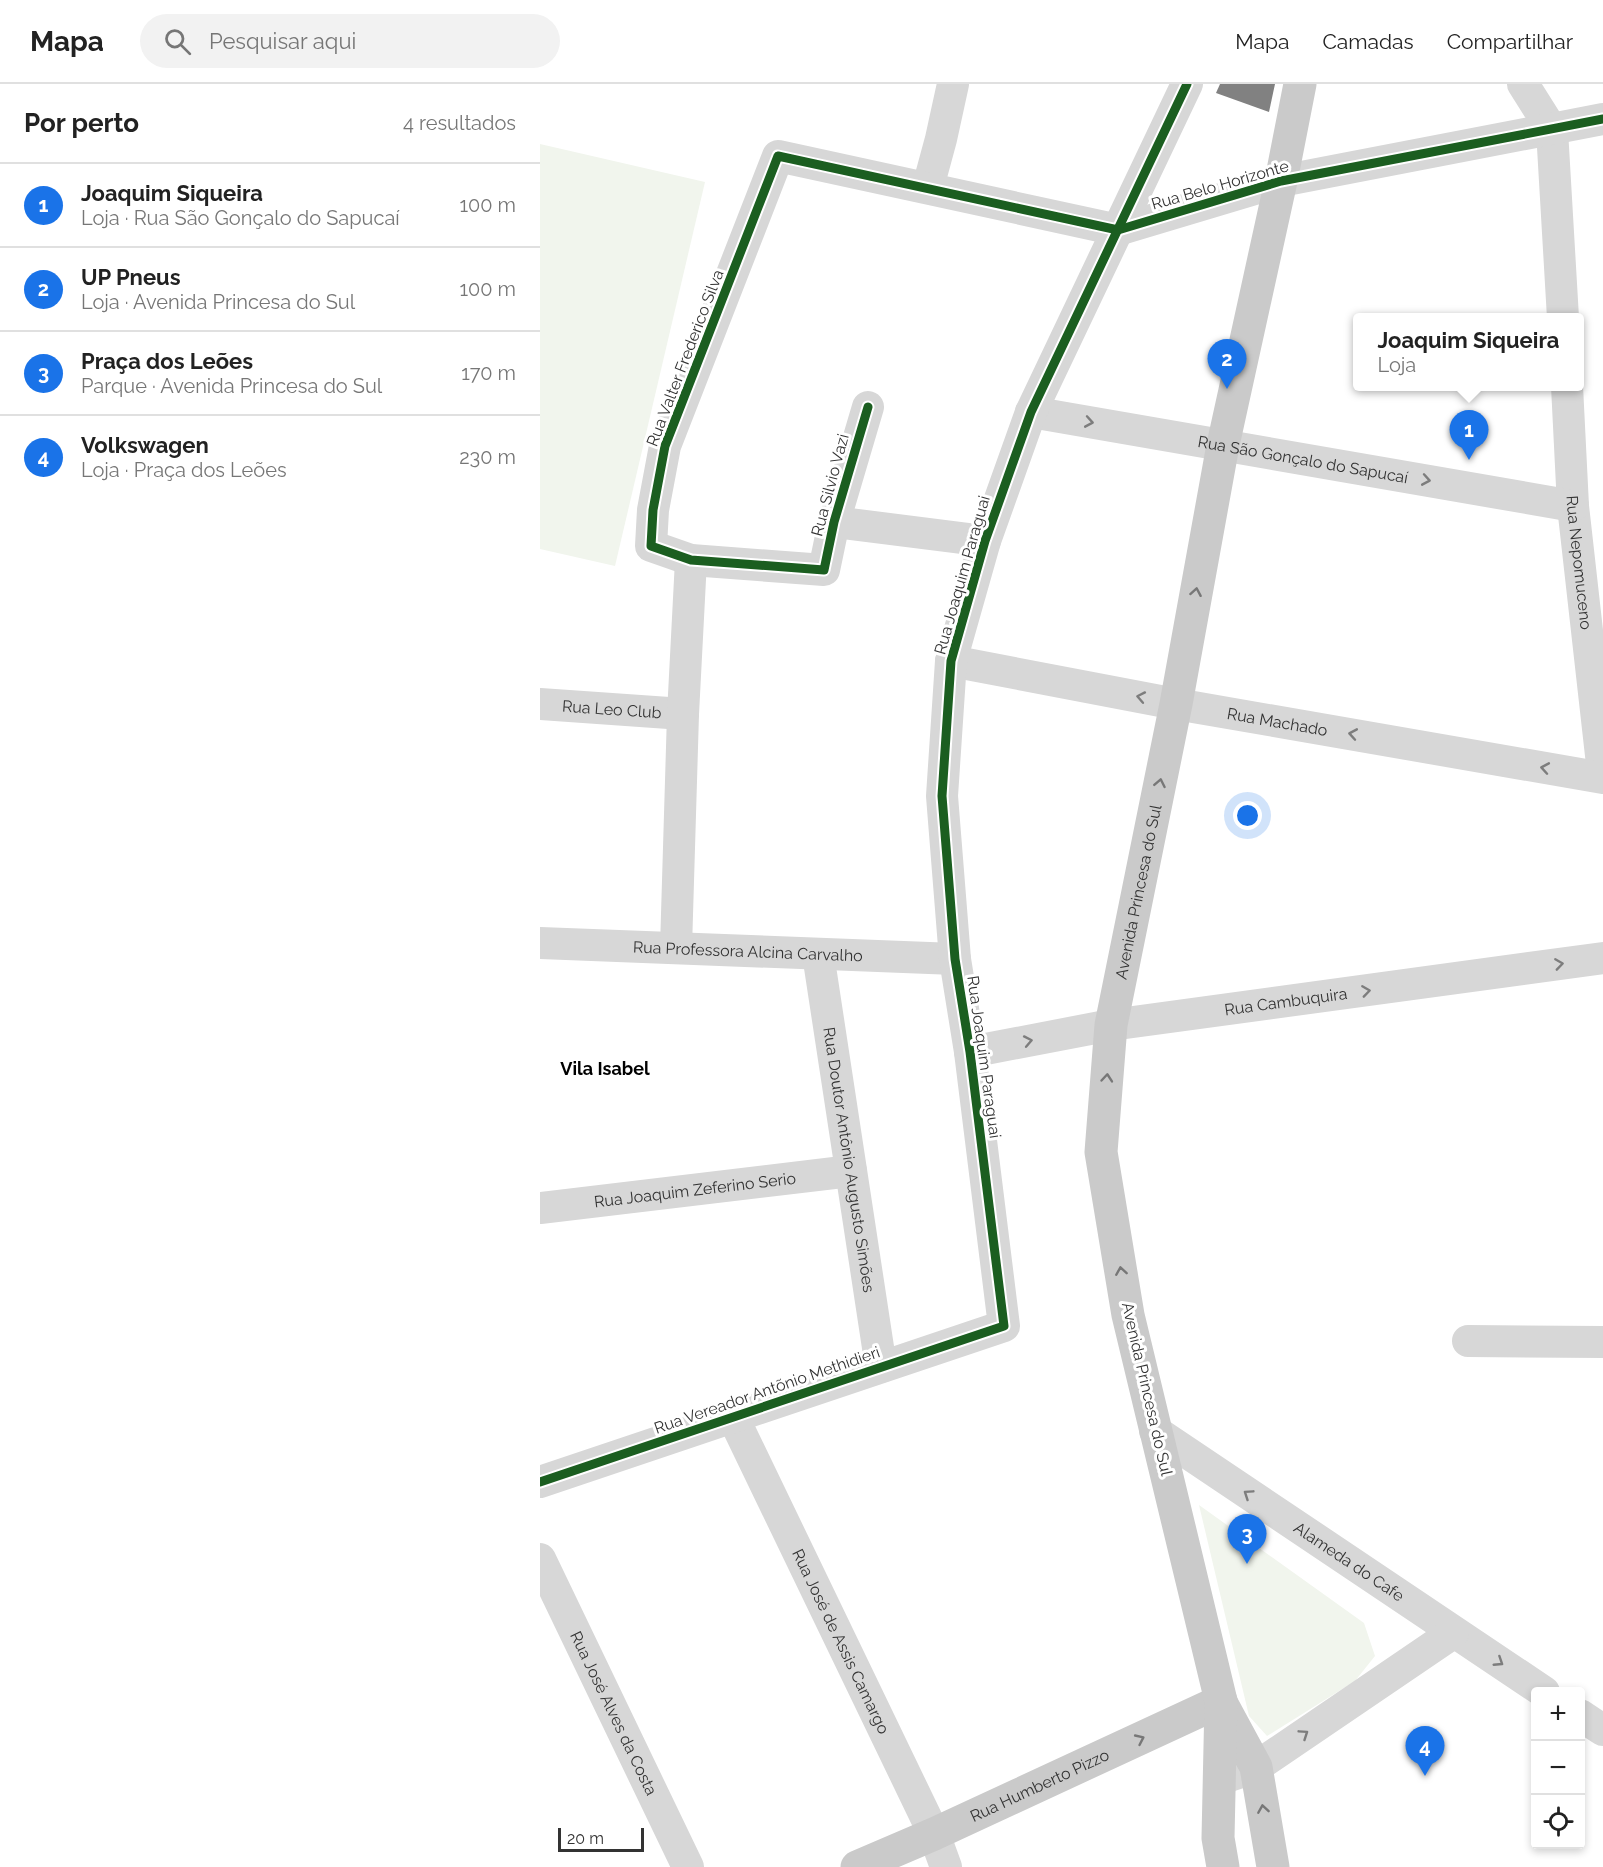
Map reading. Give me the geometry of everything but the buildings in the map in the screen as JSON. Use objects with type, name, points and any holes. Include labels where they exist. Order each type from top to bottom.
[{"type":"main road","name":"Avenida Princesa do Sul","points":[[1223,1867],[1218,1838],[1221,1701],[1128,1315],[1101,1152],[1111,1025],[1176,704],[1223,445],[1300,84]]},
{"type":"main road","name":"Avenida Princesa do Sul","points":[[1221,1701],[1256,1767],[1273,1867]]},
{"type":"main road","name":"Rua Humberto Pizzo","points":[[857,1867],[934,1834],[1221,1701]]},
{"type":"street","points":[[928,187],[953,84]]},
{"type":"street","name":"Rua Joaquim Paraguai","points":[[1004,1326],[970,1053],[955,959],[942,796],[951,661],[985,541],[1031,412],[1186,84]]},
{"type":"street","points":[[1523,84],[1552,130],[1563,313]]},
{"type":"street","name":"Rua Belo Horizonte","points":[[778,156],[1118,230],[1281,181],[1552,130],[1599,118]]},
{"type":"street","name":"Rua Valter Frederico Silva","points":[[778,156],[665,446],[653,510],[651,546],[691,560],[824,570]]},
{"type":"street","name":"Rua Nepomuceno","points":[[1567,391],[1573,506],[1603,776]]},
{"type":"street","name":"Rua Silvio Vazi","points":[[824,570],[834,522],[868,407]]},
{"type":"street","name":"Rua São Gonçalo do Sapucaí","points":[[1031,412],[1573,506]]},
{"type":"street","points":[[834,522],[985,541]]},
{"type":"street","points":[[676,948],[682,714],[691,560]]},
{"type":"street","name":"Rua Machado","points":[[951,661],[1176,704],[1603,776]]},
{"type":"street","name":"Rua Leo Club","points":[[540,704],[682,714]]},
{"type":"street","name":"Rua Professora Alcina Carvalho","points":[[540,943],[955,959]]},
{"type":"street","name":"Rua Doutor Antônio Augusto Simões","points":[[818,954],[881,1367]]},
{"type":"street","name":"Rua Cambuquira","points":[[970,1053],[1111,1025],[1603,958]]},
{"type":"street","name":"Rua Joaquim Zeferino Serio","points":[[540,1208],[851,1171]]},
{"type":"street","name":"Rua Vereador Antõnio Methidieri","points":[[540,1482],[1004,1326]]},
{"type":"street","points":[[1468,1341],[1603,1341]]},
{"type":"street","name":"Rua José de Assis Camargo","points":[[733,1417],[934,1834],[946,1867]]},
{"type":"street","name":"Alameda do Cafe","points":[[1155,1431],[1536,1687]]},
{"type":"street","name":"Rua José Alves da Costa","points":[[540,1559],[688,1867]]},
{"type":"street","points":[[1220,1779],[1256,1767],[1453,1633]]},
{"type":"street","points":[[1585,1718],[1603,1730]]},
{"type":"shaded area","points":[[540,144],[705,182],[615,566],[540,549]]},
{"type":"shaded area","points":[[1199,1505],[1364,1623],[1375,1656],[1355,1681],[1267,1736],[1249,1716]]},
{"type":"cycle path","points":[[540,1482],[1004,1326],[970,1052],[955,959],[942,796],[951,661],[985,541],[1031,412],[1187,84]]},
{"type":"cycle path","points":[[868,407],[834,522],[824,570],[691,560],[651,546],[653,510],[665,446],[778,156],[1118,230],[1281,181],[1603,119]]},
{"type":"place","name":"UP Pneus","points":[[1227,389]]},
{"type":"place","name":"Joaquim Siqueira","points":[[1469,460]]},
{"type":"place","name":"Praça dos Leões","points":[[1247,1564]]},
{"type":"place","name":"Volkswagen","points":[[1425,1776]]},
{"type":"district","name":"Vila Isabel","points":[[605,1068]]}]
